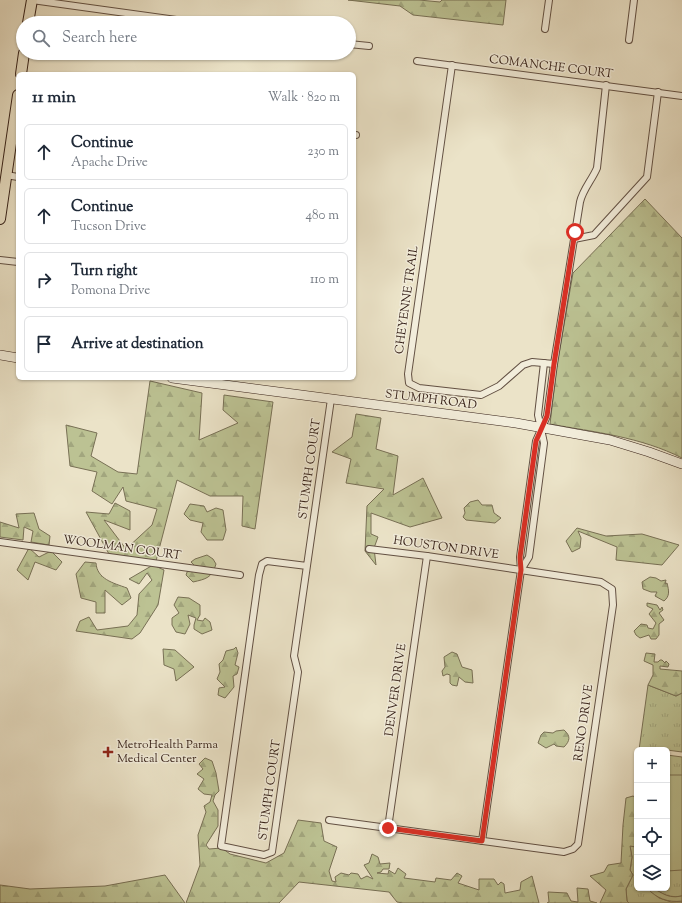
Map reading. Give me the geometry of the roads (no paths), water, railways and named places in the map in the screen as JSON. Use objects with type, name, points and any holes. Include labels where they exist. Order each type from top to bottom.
[{"type":"main road","points":[[29,16],[32,0]]},
{"type":"main road","points":[[21,72],[23,60]]},
{"type":"main road","points":[[0,219],[16,108]]},
{"type":"main road","points":[[0,355],[16,358]]},
{"type":"main road","name":"STUMPH ROAD","points":[[187,380],[516,423],[610,440],[682,464]]},
{"type":"street","points":[[32,0],[147,16]]},
{"type":"street","points":[[545,29],[549,0]]},
{"type":"street","points":[[629,40],[634,0]]},
{"type":"street","points":[[356,45],[369,46]]},
{"type":"street","name":"COMANCHE COURT","points":[[417,61],[682,96]]},
{"type":"street","name":"CHEYENNE TRAIL","points":[[452,65],[408,374],[409,383],[419,388],[481,395],[499,386],[523,365],[532,362],[554,364]]},
{"type":"street","points":[[328,820],[482,841],[521,570],[520,557],[536,441],[547,416],[582,193],[592,179],[597,168],[606,85]]},
{"type":"street","points":[[574,238],[594,235],[647,177],[658,92]]},
{"type":"street","points":[[6,175],[16,177]]},
{"type":"street","points":[[0,260],[16,262]]},
{"type":"street","points":[[542,428],[538,414],[544,363]]},
{"type":"street","name":"STUMPH COURT","points":[[307,566],[267,561],[262,564],[220,846],[264,855],[272,852],[298,672],[294,656],[307,566],[331,399]]},
{"type":"street","name":"WOOLMAN COURT","points":[[0,542],[240,575]]},
{"type":"street","name":"HOUSTON DRIVE","points":[[370,549],[601,582],[612,588]]},
{"type":"street","name":"DENVER DRIVE","points":[[388,828],[427,556]]},
{"type":"street","name":"RENO DRIVE","points":[[482,841],[564,852],[573,849],[578,844],[612,605],[612,588]]},
{"type":"place","name":"MetroHealth Parma Medical Center","points":[[108,752]]}]
